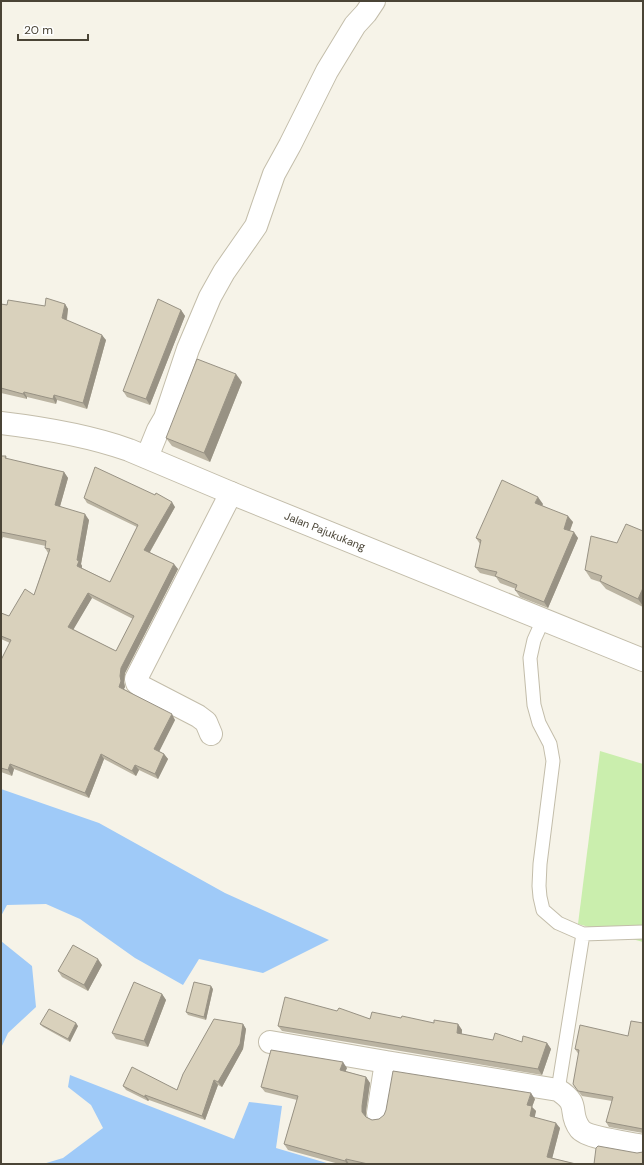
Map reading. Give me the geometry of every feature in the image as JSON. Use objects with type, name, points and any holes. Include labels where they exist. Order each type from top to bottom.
[{"type":"street","points":[[147,457],[158,430],[165,418],[188,349],[215,287],[256,226],[274,174],[324,78],[355,25],[374,1]]},
{"type":"street","name":"Jalan Pajukukang","points":[[1,423],[77,436],[116,445],[643,660]]},
{"type":"street","points":[[211,734],[206,722],[198,716],[142,688],[137,683],[136,679],[231,493]]},
{"type":"street","points":[[270,1042],[558,1090],[571,1100],[576,1120],[583,1132],[643,1146]]},
{"type":"street","points":[[378,1113],[386,1062]]},
{"type":"lane","points":[[543,620],[534,640],[530,658],[534,705],[539,723],[550,744],[553,762],[540,864],[540,897],[543,910],[582,940],[643,932]]},
{"type":"lane","points":[[558,1090],[582,940]]},
{"type":"green space","points":[[600,751],[643,764],[643,942],[578,924]]},
{"type":"water","points":[[1,789],[99,823],[225,893],[329,940],[263,973],[199,959],[183,985],[135,958],[80,919],[46,904],[7,905],[1,916]]},
{"type":"water","points":[[1,941],[32,966],[36,1007],[8,1033],[1,1048]]},
{"type":"water","points":[[70,1075],[234,1139],[249,1102],[282,1106],[276,1148],[330,1164],[43,1164],[63,1158],[103,1128],[91,1105],[68,1087]]},
{"type":"building","points":[[46,298],[65,304],[62,318],[102,335],[83,403],[54,395],[53,399],[24,392],[23,394],[1,388],[1,304],[7,305],[8,300],[45,306]]},
{"type":"building","points":[[158,299],[181,310],[146,399],[123,391]]},
{"type":"building","points":[[197,359],[236,374],[204,453],[166,438]]},
{"type":"building","points":[[1,456],[6,456],[5,458],[64,472],[55,505],[85,514],[77,560],[79,561],[77,566],[110,582],[138,525],[84,498],[95,467],[155,495],[156,493],[172,502],[144,550],[174,564],[121,668],[121,681],[119,687],[172,714],[154,749],[164,754],[155,774],[135,765],[132,771],[101,754],[85,793],[10,764],[8,770],[1,768],[1,660],[11,640],[1,636],[1,613],[9,616],[25,589],[34,595],[50,549],[45,548],[46,541],[1,532]],"holes":[[[88,593],[134,616],[116,651],[68,627]]]},
{"type":"building","points":[[502,480],[538,497],[535,503],[568,516],[564,529],[574,532],[544,602],[515,590],[517,585],[495,576],[497,572],[475,567],[481,540],[476,538]]},
{"type":"building","points":[[626,524],[643,531],[643,588],[638,599],[600,581],[602,576],[585,570],[591,536],[617,543]]},
{"type":"building","points":[[73,945],[98,959],[84,985],[58,971]]},
{"type":"building","points":[[134,982],[162,994],[144,1041],[112,1033]]},
{"type":"building","points":[[194,982],[211,986],[204,1017],[186,1012]]},
{"type":"building","points":[[285,997],[337,1011],[339,1008],[370,1019],[372,1012],[401,1018],[402,1016],[434,1023],[434,1020],[458,1024],[457,1033],[493,1040],[495,1033],[522,1042],[523,1036],[547,1043],[538,1069],[278,1026]]},
{"type":"building","points":[[49,1009],[76,1023],[68,1039],[40,1024]]},
{"type":"building","points":[[214,1019],[243,1024],[240,1044],[218,1082],[214,1080],[202,1116],[145,1095],[145,1097],[123,1086],[132,1067],[177,1090],[183,1074]]},
{"type":"building","points":[[631,1021],[643,1023],[643,1129],[606,1122],[613,1097],[578,1091],[573,1084],[579,1050],[575,1049],[580,1025],[628,1036]]},
{"type":"building","points":[[271,1050],[343,1062],[340,1070],[366,1077],[362,1112],[366,1117],[372,1120],[379,1119],[384,1115],[393,1071],[531,1093],[527,1105],[532,1106],[530,1116],[556,1123],[547,1157],[576,1164],[368,1164],[346,1159],[345,1161],[284,1144],[298,1096],[261,1087]]},
{"type":"building","points":[[598,1146],[637,1153],[643,1152],[643,1164],[594,1164],[596,1148]]}]
